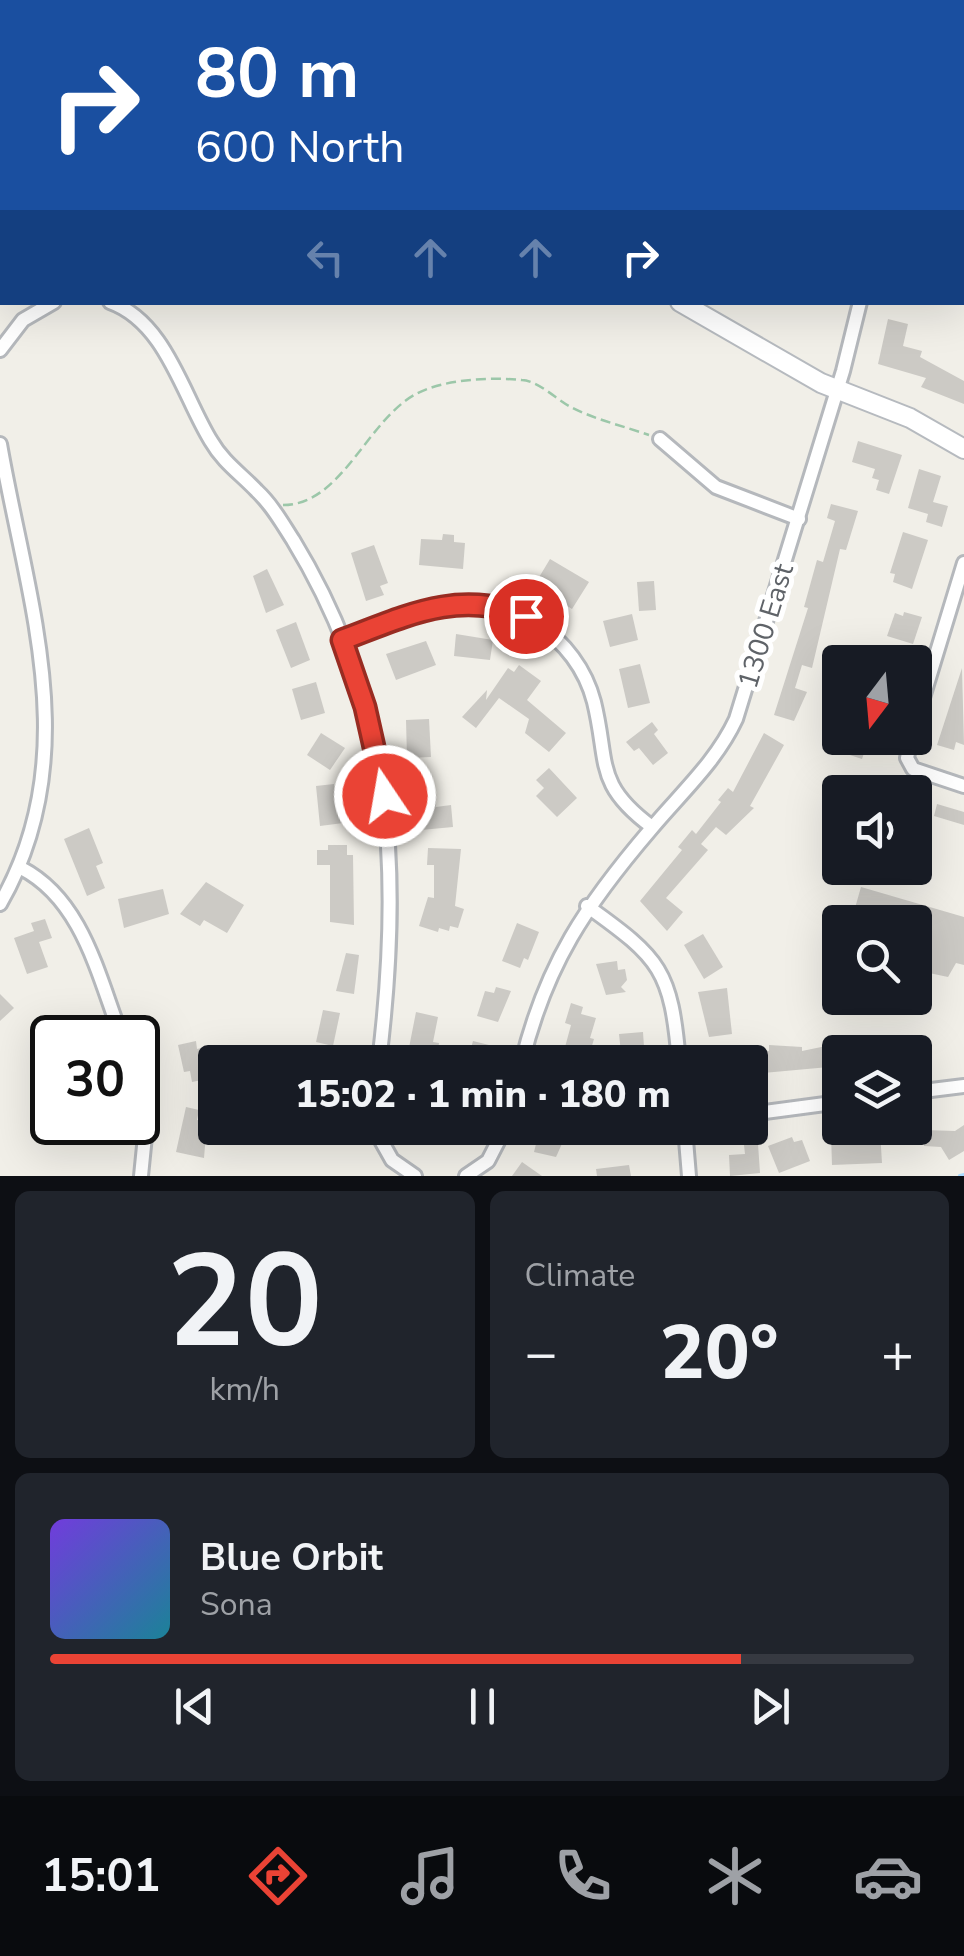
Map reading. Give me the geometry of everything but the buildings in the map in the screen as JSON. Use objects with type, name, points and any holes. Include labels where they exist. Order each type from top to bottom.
[{"type":"main road","points":[[685,305],[837,390],[910,418],[964,450]]},
{"type":"street","points":[[0,350],[22,320],[49,305]]},
{"type":"street","points":[[114,305],[150,331],[220,455],[270,505],[316,582],[342,640],[373,737],[389,827],[392,922],[380,1045]]},
{"type":"street","name":"1300 East","points":[[527,1045],[552,969],[587,906],[711,761],[736,719],[859,305]]},
{"type":"street","points":[[660,438],[716,487],[798,519]]},
{"type":"street","points":[[0,444],[40,634],[44,684],[40,790],[21,868],[0,904]]},
{"type":"street","points":[[932,668],[964,564]]},
{"type":"street","points":[[342,640],[425,608],[458,602],[493,605],[541,626],[568,650],[584,676],[608,779],[625,805],[652,828]]},
{"type":"street","points":[[909,755],[908,763],[919,772],[964,786]]},
{"type":"street","points":[[21,868],[51,885],[70,909],[113,1015]]},
{"type":"street","points":[[587,906],[630,937],[658,966],[671,993],[677,1045]]},
{"type":"street","points":[[932,1090],[964,1086]]},
{"type":"street","points":[[768,1112],[822,1104]]},
{"type":"street","points":[[142,1176],[145,1145]]},
{"type":"street","points":[[382,1145],[416,1176]]},
{"type":"street","points":[[466,1176],[488,1160],[496,1145]]},
{"type":"street","points":[[686,1145],[689,1176]]},
{"type":"path","points":[[270,505],[304,505],[324,489],[382,423],[416,394],[470,380],[527,380],[572,408],[660,438]]},
{"type":"waterway","points":[[960,1176],[964,1175]]},
{"type":"route","points":[[385,796],[365,707],[342,640],[441,604],[476,602],[526,616]]}]
